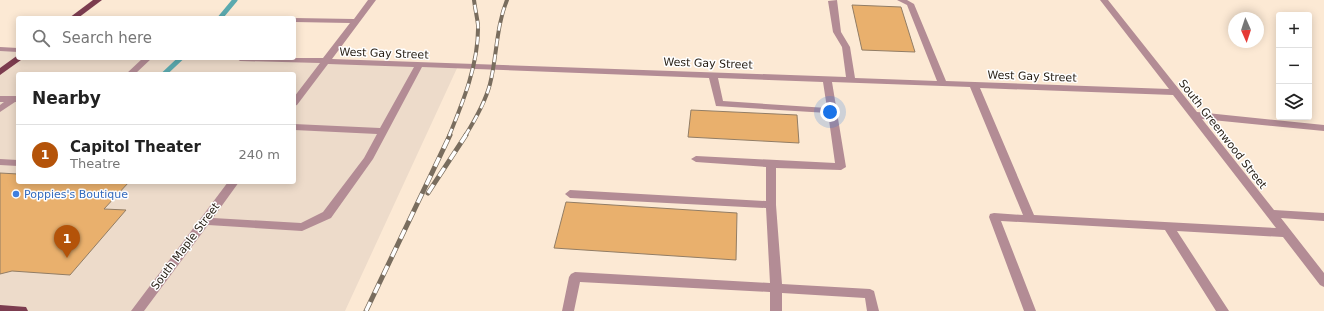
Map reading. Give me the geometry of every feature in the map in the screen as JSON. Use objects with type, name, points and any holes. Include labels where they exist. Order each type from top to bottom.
[{"type":"main road","points":[[76,16],[98,0]]},
{"type":"main road","points":[[0,72],[16,60]]},
{"type":"main road","points":[[1,310],[22,311]]},
{"type":"street","points":[[296,100],[372,0]]},
{"type":"street","points":[[833,0],[837,32],[846,47],[851,80]]},
{"type":"street","points":[[901,0],[910,4],[942,83]]},
{"type":"street","name":"South Greenwood Street","points":[[1104,0],[1324,282]]},
{"type":"street","points":[[296,20],[356,21]]},
{"type":"street","points":[[0,49],[16,50]]},
{"type":"street","points":[[132,72],[146,60]]},
{"type":"street","name":"West Gay Street","points":[[289,60],[713,74],[1175,92]]},
{"type":"street","points":[[204,221],[302,227],[327,215],[368,159],[419,65]]},
{"type":"street","points":[[713,74],[718,104],[833,111]]},
{"type":"street","points":[[696,159],[841,167],[827,79]]},
{"type":"street","points":[[974,84],[1030,219]]},
{"type":"street","points":[[0,100],[16,99]]},
{"type":"street","points":[[0,109],[16,99]]},
{"type":"street","points":[[1194,116],[1324,128]]},
{"type":"street","points":[[296,127],[384,131]]},
{"type":"street","points":[[0,162],[16,163]]},
{"type":"street","points":[[771,164],[771,205],[776,311]]},
{"type":"street","name":"South Maple Street","points":[[138,311],[232,184]]},
{"type":"street","points":[[570,194],[771,205]]},
{"type":"street","points":[[1271,214],[1324,217]]},
{"type":"street","points":[[1030,311],[994,217],[1285,233]]},
{"type":"street","points":[[1168,226],[1223,311]]},
{"type":"street","points":[[568,311],[576,277],[870,294],[873,311]]},
{"type":"shaded area","points":[[0,49],[16,50],[16,60],[294,60],[458,66],[345,311],[0,311]]},
{"type":"building","points":[[852,5],[901,7],[915,52],[862,50]]},
{"type":"building","points":[[691,110],[797,115],[799,143],[688,137]]},
{"type":"building","points":[[0,173],[16,174],[16,184],[127,184],[104,209],[126,210],[70,275],[12,271],[0,274]]},
{"type":"building","points":[[566,202],[737,213],[736,260],[554,248]]},
{"type":"waterway","points":[[222,16],[235,0]]},
{"type":"waterway","points":[[166,72],[179,60]]},
{"type":"railway","points":[[449,136],[465,96],[476,54],[478,25],[474,0]]},
{"type":"railway","points":[[465,136],[488,91],[503,10],[507,0]]},
{"type":"railway","points":[[366,311],[450,135]]},
{"type":"railway","points":[[428,193],[466,135]]},
{"type":"place","name":"Poppies's Boutique","points":[[16,194]]},
{"type":"place","name":"Capitol Theater","points":[[67,258]]}]
